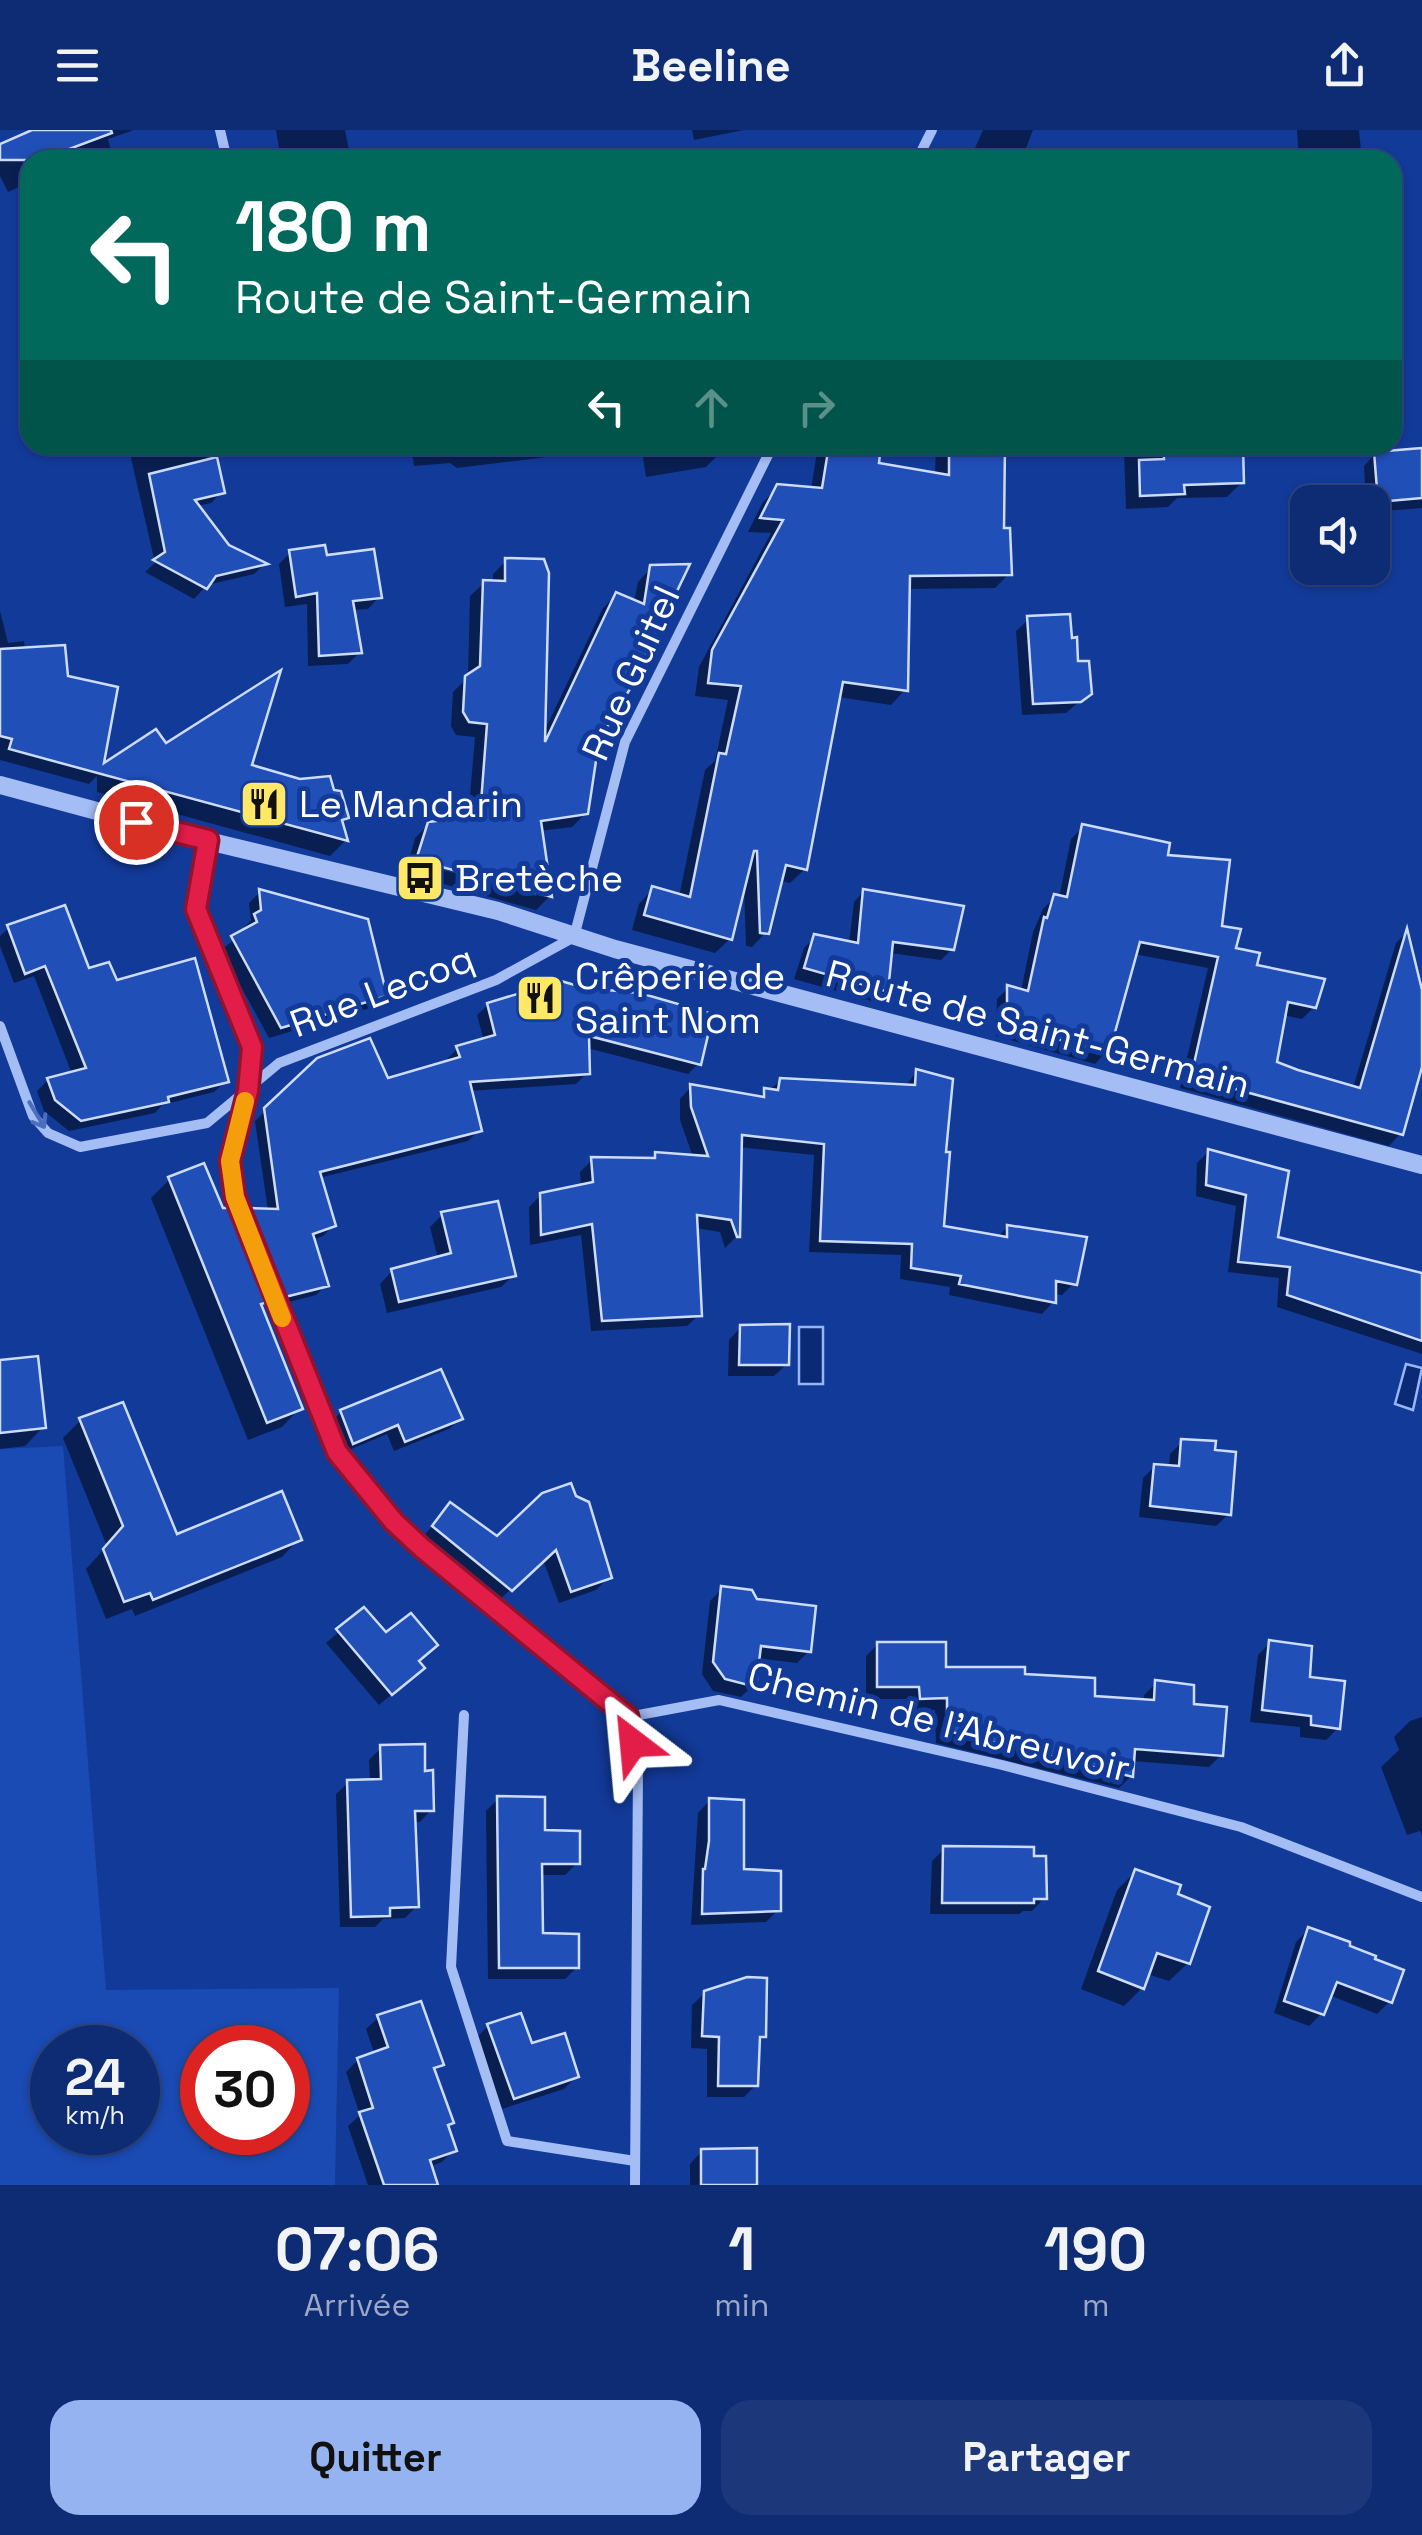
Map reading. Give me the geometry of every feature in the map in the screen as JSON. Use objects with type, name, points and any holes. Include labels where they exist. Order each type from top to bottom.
[{"type":"street","name":"Rue Guitel","points":[[574,937],[626,742],[768,455]]},
{"type":"street","name":"Route de Saint-Germain","points":[[0,785],[498,911],[574,937],[1422,1165]]},
{"type":"street","points":[[208,840],[196,909],[252,1047],[248,1091],[230,1161],[235,1197],[337,1452],[408,1536],[628,1717],[638,1768],[635,2185]]},
{"type":"street","name":"Rue Lecoq","points":[[0,1026],[34,1116],[48,1133],[80,1147],[207,1123],[279,1063],[496,980],[574,937]]},
{"type":"street","name":"Chemin de l'Abreuvoir","points":[[628,1717],[719,1700],[757,1708],[1002,1765],[1241,1827],[1422,1897]]},
{"type":"street","points":[[464,1715],[451,1967],[507,2141],[635,2162]]},
{"type":"shaded area","points":[[799,1327],[823,1327],[823,1384],[799,1384]]},
{"type":"shaded area","points":[[1406,1364],[1422,1368],[1413,1410],[1395,1404]]},
{"type":"shaded area","points":[[63,1446],[106,1990],[339,1988],[335,2185],[0,2185],[0,1449]]},
{"type":"building","points":[[32,130],[112,133],[67,150],[20,150],[20,160],[0,160],[0,144]]},
{"type":"building","points":[[1422,448],[1422,498],[1390,501],[1390,485],[1377,485],[1374,455],[1402,455],[1402,450]]},
{"type":"building","points":[[827,455],[880,455],[879,463],[949,475],[949,455],[1005,455],[1004,528],[1010,528],[1012,575],[910,576],[908,691],[843,682],[807,870],[786,865],[769,934],[760,933],[757,851],[732,940],[644,915],[652,886],[690,897],[719,753],[726,754],[741,686],[708,683],[712,650],[783,520],[760,518],[777,484],[822,488]]},
{"type":"building","points":[[1164,455],[1243,455],[1244,483],[1184,485],[1185,494],[1140,496],[1139,460],[1164,459]]},
{"type":"building","points":[[217,457],[225,493],[195,500],[229,545],[268,564],[216,576],[207,589],[153,560],[165,552],[149,474]]},
{"type":"building","points":[[325,545],[327,555],[374,549],[382,598],[353,601],[362,653],[319,656],[317,593],[296,597],[289,550]]},
{"type":"building","points":[[505,558],[544,559],[549,573],[545,742],[616,592],[644,604],[650,565],[690,564],[630,689],[599,741],[588,814],[541,821],[552,897],[416,860],[428,822],[480,816],[487,724],[469,722],[463,712],[465,676],[480,666],[483,580],[505,581]]},
{"type":"building","points":[[1070,614],[1072,638],[1077,637],[1078,661],[1089,661],[1092,694],[1081,702],[1033,704],[1027,616]]},
{"type":"building","points":[[65,645],[68,676],[118,687],[104,763],[156,729],[166,743],[281,670],[252,765],[300,779],[330,776],[334,790],[341,791],[349,818],[342,820],[348,841],[9,749],[12,739],[0,736],[0,649]]},
{"type":"building","points":[[1082,824],[1170,843],[1168,855],[1230,860],[1222,926],[1241,929],[1236,948],[1260,953],[1257,965],[1325,979],[1316,1008],[1288,1002],[1277,1062],[1298,1070],[1360,1088],[1407,928],[1422,990],[1422,1067],[1403,1135],[1191,1077],[1218,957],[1140,942],[1109,1054],[1007,1025],[1007,985],[1028,991],[1044,917],[1047,918],[1054,894],[1067,897]]},
{"type":"building","points":[[259,889],[368,919],[387,996],[281,1028],[231,936],[257,922],[254,914],[261,910]]},
{"type":"building","points":[[863,889],[964,906],[954,950],[893,942],[888,992],[804,968],[814,934],[858,943]]},
{"type":"building","points":[[65,905],[89,968],[109,962],[117,980],[195,958],[229,1082],[168,1097],[169,1102],[81,1121],[55,1100],[47,1078],[86,1068],[45,966],[25,974],[7,925]]},
{"type":"building","points":[[561,981],[585,988],[640,993],[713,1014],[701,1065],[589,1036],[590,1074],[470,1082],[482,1131],[320,1172],[336,1226],[313,1234],[329,1286],[285,1297],[249,1208],[278,1209],[264,1108],[317,1058],[370,1038],[388,1078],[460,1057],[456,1046],[495,1035],[487,1003]]},
{"type":"building","points":[[916,1069],[953,1079],[944,1226],[1007,1237],[1007,1225],[1087,1237],[1077,1285],[1056,1281],[1056,1303],[959,1284],[961,1276],[911,1268],[912,1244],[820,1241],[824,1144],[742,1135],[740,1237],[731,1220],[697,1215],[702,1316],[602,1321],[592,1224],[541,1235],[540,1193],[593,1182],[591,1157],[655,1158],[655,1152],[708,1156],[691,1107],[690,1084],[764,1097],[764,1088],[778,1090],[780,1078],[915,1085]]},
{"type":"building","points":[[1208,1149],[1289,1171],[1278,1237],[1422,1273],[1422,1341],[1287,1295],[1290,1267],[1238,1262],[1246,1195],[1206,1185]]},
{"type":"building","points":[[204,1163],[223,1208],[230,1208],[268,1302],[261,1304],[303,1409],[267,1423],[168,1177]]},
{"type":"building","points":[[498,1201],[516,1276],[399,1302],[391,1269],[451,1253],[441,1212]]},
{"type":"building","points":[[790,1324],[789,1365],[739,1365],[740,1325]]},
{"type":"building","points":[[38,1356],[46,1428],[0,1433],[0,1360]]},
{"type":"building","points":[[441,1369],[463,1419],[405,1442],[398,1425],[353,1444],[340,1410]]},
{"type":"building","points":[[123,1402],[177,1534],[282,1491],[302,1540],[153,1600],[150,1593],[124,1602],[103,1549],[123,1526],[79,1418]]},
{"type":"building","points":[[1181,1439],[1216,1441],[1215,1450],[1236,1452],[1231,1515],[1150,1506],[1154,1464],[1179,1466]]},
{"type":"building","points":[[571,1483],[576,1496],[589,1502],[612,1578],[571,1592],[556,1550],[512,1591],[432,1526],[450,1502],[497,1536],[542,1493]]},
{"type":"building","points":[[721,1586],[752,1590],[757,1599],[816,1606],[811,1652],[761,1646],[756,1687],[725,1679],[713,1662]]},
{"type":"building","points":[[364,1607],[386,1632],[411,1613],[438,1645],[419,1661],[425,1668],[392,1695],[336,1629]]},
{"type":"building","points":[[1269,1640],[1312,1646],[1310,1677],[1345,1681],[1340,1729],[1311,1725],[1311,1716],[1262,1710]]},
{"type":"building","points":[[877,1642],[946,1642],[946,1667],[1025,1667],[1025,1674],[1095,1678],[1095,1696],[1154,1700],[1155,1680],[1194,1685],[1194,1704],[1227,1707],[1223,1756],[1135,1749],[1133,1777],[947,1731],[947,1698],[920,1699],[919,1687],[877,1687]]},
{"type":"building","points":[[425,1744],[425,1771],[433,1770],[434,1811],[415,1811],[419,1907],[390,1908],[390,1916],[351,1917],[347,1780],[381,1779],[380,1745]]},
{"type":"building","points":[[497,1796],[545,1797],[545,1830],[580,1831],[580,1864],[542,1864],[543,1933],[579,1934],[579,1968],[499,1968]]},
{"type":"building","points":[[709,1798],[744,1800],[744,1869],[781,1871],[781,1911],[702,1914]]},
{"type":"building","points":[[943,1846],[1034,1847],[1034,1856],[1046,1856],[1047,1899],[1034,1899],[1034,1903],[942,1903]]},
{"type":"building","points":[[1135,1869],[1181,1885],[1178,1894],[1210,1907],[1190,1964],[1157,1953],[1144,1989],[1098,1971]]},
{"type":"building","points":[[1308,1927],[1350,1942],[1350,1946],[1376,1956],[1375,1959],[1404,1970],[1392,2003],[1337,1982],[1324,2015],[1284,2001]]},
{"type":"building","points":[[747,1977],[767,1978],[766,2037],[760,2037],[758,2086],[718,2086],[719,2037],[702,2036],[704,1991]]},
{"type":"building","points":[[421,2001],[444,2065],[434,2068],[454,2123],[448,2125],[457,2151],[430,2160],[438,2185],[384,2185],[359,2112],[373,2108],[357,2058],[388,2047],[377,2015]]},
{"type":"building","points":[[521,2013],[532,2043],[565,2033],[579,2077],[514,2099],[487,2024]]},
{"type":"building","points":[[757,2148],[757,2185],[701,2185],[701,2149]]},
{"type":"slow traffic","points":[[245,1101],[230,1161],[235,1197],[282,1318]]},
{"type":"place","name":"Le Mandarin","points":[[264,804]]},
{"type":"place","name":"Bretèche","points":[[420,878]]},
{"type":"place","name":"Crêperie de Saint Nom","points":[[540,998]]},
{"type":"route","points":[[136,822],[208,840],[196,909],[252,1047],[248,1091],[230,1161],[235,1197],[337,1452],[394,1522],[422,1548],[628,1717],[633,1743]]}]
